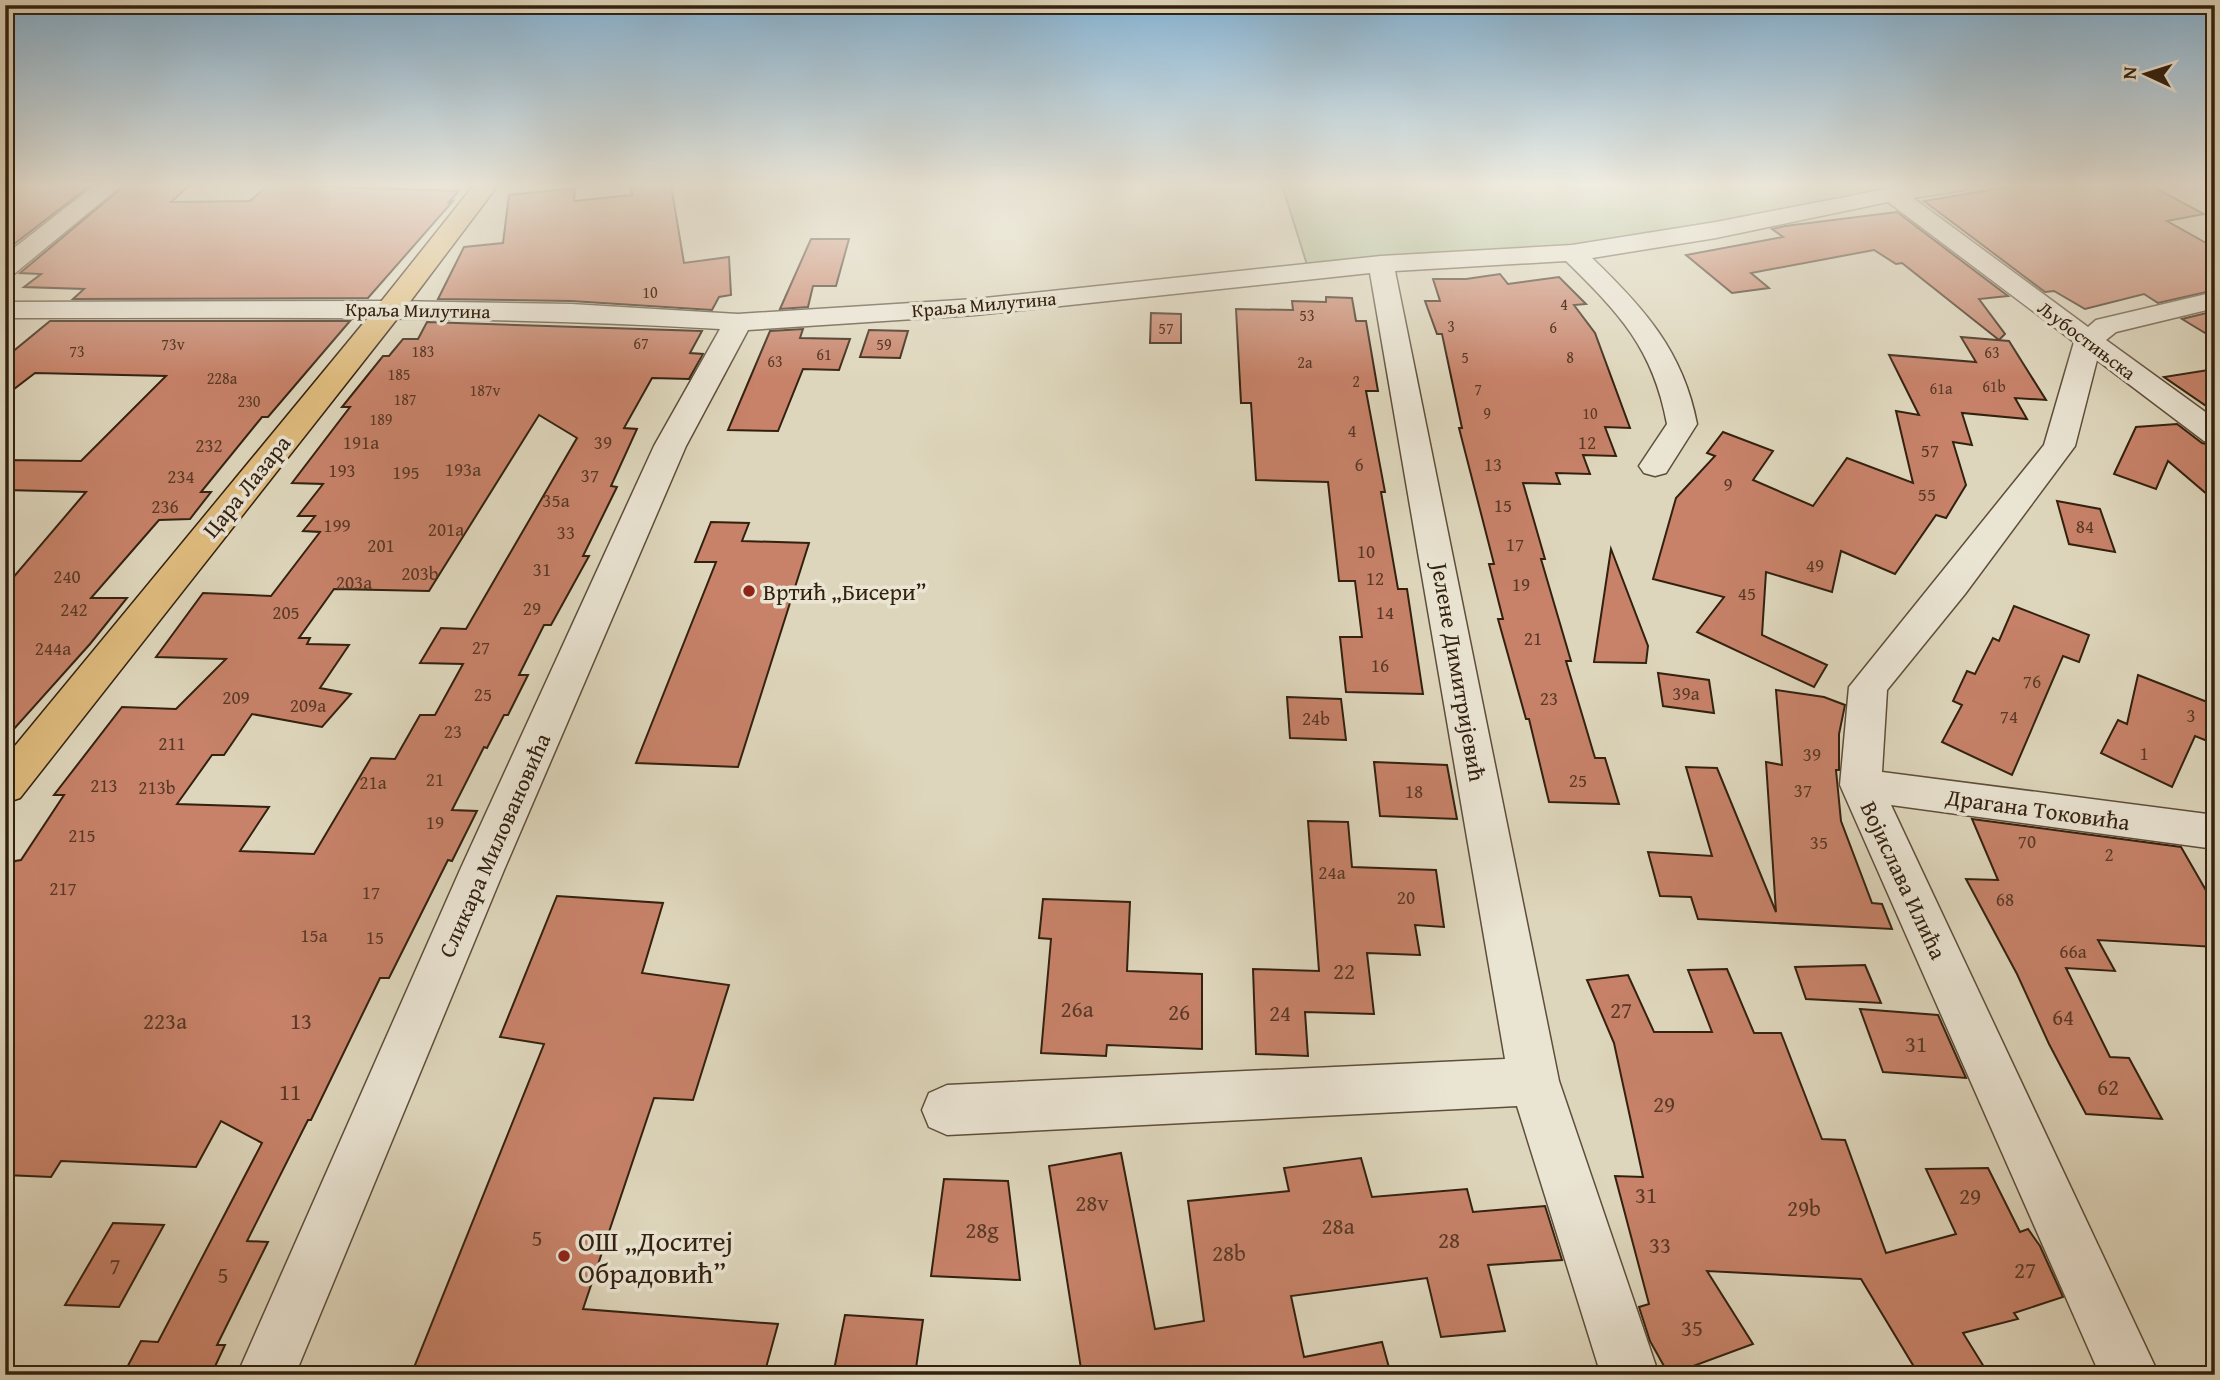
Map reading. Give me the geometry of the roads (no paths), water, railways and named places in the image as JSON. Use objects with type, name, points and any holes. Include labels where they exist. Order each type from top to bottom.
[{"type":"main road","name":"Цара Лазара","points":[[5,787],[436,249]]},
{"type":"street","points":[[5,268],[29,249]]},
{"type":"street","name":"Краља Милутина","points":[[5,310],[390,309],[571,313],[738,322],[975,307],[1381,264],[1595,249]]},
{"type":"street","name":"Љубостињска","points":[[1966,249],[2215,434]]},
{"type":"street","points":[[1572,253],[1594,272],[1625,306],[1649,338],[1671,376],[1682,424],[1655,466]]},
{"type":"street","name":"Јелене Димитријевић","points":[[1381,264],[1534,1082],[1630,1375]]},
{"type":"street","points":[[2088,341],[2106,326],[2215,300]]},
{"type":"street","name":"Сликара Миловановића","points":[[266,1375],[482,870],[665,458],[738,322]]},
{"type":"street","name":"Војислава Илића","points":[[2088,341],[2059,446],[1952,586],[1868,687],[1861,785],[2130,1375]]},
{"type":"street","name":"Драгана Токовића","points":[[1861,785],[2215,832]]},
{"type":"street","points":[[947,1110],[1534,1082]]},
{"type":"place","name":"Вртић „Бисери”","points":[[749,591]]},
{"type":"place","name":"ОШ „Доситеј Обрадовић”","points":[[564,1256]]}]
